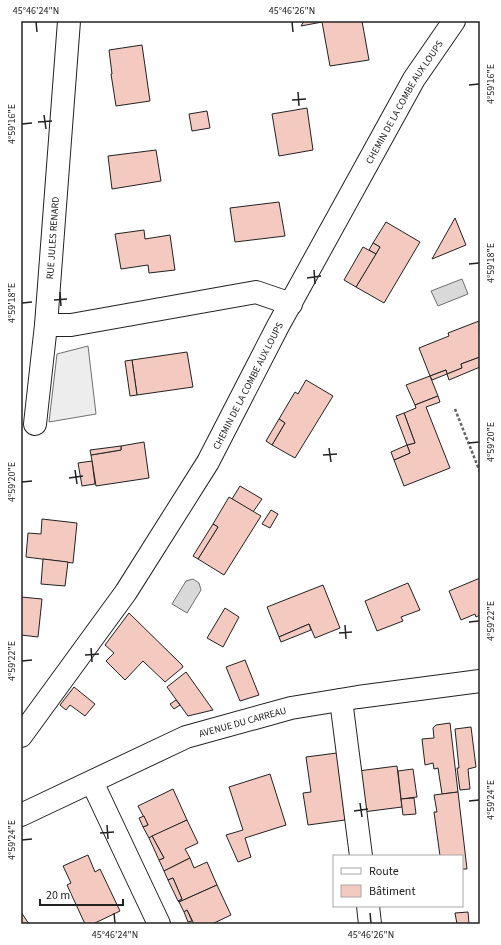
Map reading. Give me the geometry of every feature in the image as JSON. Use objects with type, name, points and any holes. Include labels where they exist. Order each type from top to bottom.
[{"type":"street","name":"RUE JULES RENARD","points":[[35,424],[46,325],[69,21]]},
{"type":"street","name":"CHEMIN DE LA COMBE AUX LOUPS","points":[[21,736],[126,592],[208,462],[278,326],[414,79],[454,21]]},
{"type":"street","points":[[46,325],[71,325],[256,292],[291,304]]},
{"type":"street","name":"AVENUE DU CARREAU","points":[[21,815],[186,737],[291,708],[480,681]]},
{"type":"street","points":[[341,700],[361,855]]},
{"type":"street","points":[[92,782],[159,924]]},
{"type":"street","points":[[368,907],[370,924]]},
{"type":"path","points":[[455,409],[480,472]]},
{"type":"shaded area","points":[[462,279],[468,294],[438,306],[431,291]]},
{"type":"shaded area","points":[[88,346],[96,414],[49,422],[57,354]]},
{"type":"shaded area","points":[[193,579],[199,583],[201,590],[187,613],[172,604],[186,581]]},
{"type":"building","points":[[304,21],[362,21],[369,60],[330,66],[322,22],[301,26]]},
{"type":"building","points":[[142,45],[150,101],[116,106],[109,50]]},
{"type":"building","points":[[307,108],[313,150],[279,156],[272,114]]},
{"type":"building","points":[[207,111],[210,128],[192,131],[189,114]]},
{"type":"building","points":[[156,150],[161,181],[112,189],[108,156]]},
{"type":"building","points":[[279,202],[285,236],[235,242],[230,208]]},
{"type":"building","points":[[455,218],[466,245],[432,259]]},
{"type":"building","points":[[386,222],[420,242],[384,303],[356,287],[380,247],[373,243]]},
{"type":"building","points":[[144,230],[145,239],[170,235],[175,270],[149,273],[148,265],[121,269],[115,234]]},
{"type":"building","points":[[373,243],[380,247],[376,254],[369,250]]},
{"type":"building","points":[[363,247],[376,254],[356,287],[344,280]]},
{"type":"building","points":[[479,321],[480,357],[461,364],[462,368],[447,374],[446,370],[430,376],[419,348],[449,336],[448,333]]},
{"type":"building","points":[[187,352],[193,387],[137,395],[132,360]]},
{"type":"building","points":[[480,357],[480,367],[449,380],[447,374],[462,368],[461,364]]},
{"type":"building","points":[[132,360],[137,395],[130,396],[125,361]]},
{"type":"building","points":[[446,370],[447,374],[432,380],[430,376]]},
{"type":"building","points":[[430,376],[438,396],[415,405],[406,385]]},
{"type":"building","points":[[306,380],[333,396],[295,458],[272,445],[285,423],[279,419],[295,392],[298,394]]},
{"type":"building","points":[[438,396],[440,402],[426,407],[450,468],[404,486],[394,460],[410,453],[407,445],[415,443],[404,413],[416,408],[415,405]]},
{"type":"building","points":[[404,413],[415,443],[407,445],[396,416]]},
{"type":"building","points":[[279,419],[285,423],[272,445],[266,441]]},
{"type":"building","points":[[144,442],[149,478],[96,486],[91,455],[121,450],[121,446]]},
{"type":"building","points":[[407,445],[410,453],[394,460],[391,452]]},
{"type":"building","points":[[121,446],[121,450],[91,455],[90,450]]},
{"type":"building","points":[[92,461],[95,484],[82,486],[78,463]]},
{"type":"building","points":[[240,486],[262,499],[253,512],[232,499]]},
{"type":"building","points":[[229,497],[261,516],[224,575],[198,559],[218,527],[213,524]]},
{"type":"building","points":[[271,510],[278,514],[270,528],[262,524]]},
{"type":"building","points":[[42,519],[77,523],[73,563],[26,557],[28,533],[41,534]]},
{"type":"building","points":[[213,524],[218,527],[198,559],[193,556]]},
{"type":"building","points":[[43,559],[68,562],[65,586],[41,584]]},
{"type":"building","points":[[480,578],[480,615],[476,617],[475,614],[461,620],[449,591]]},
{"type":"building","points":[[408,583],[420,610],[401,617],[403,621],[377,631],[365,601]]},
{"type":"building","points":[[323,585],[340,628],[315,638],[309,624],[279,637],[267,607]]},
{"type":"building","points":[[21,597],[42,599],[38,637],[21,635]]},
{"type":"building","points":[[225,608],[239,617],[223,647],[207,638]]},
{"type":"building","points":[[129,613],[182,665],[183,667],[165,682],[143,661],[125,680],[106,661],[114,653],[105,645]]},
{"type":"building","points":[[309,624],[311,630],[281,642],[279,637]]},
{"type":"building","points":[[245,660],[259,695],[240,701],[226,667]]},
{"type":"building","points":[[186,672],[213,710],[188,716],[167,687]]},
{"type":"building","points":[[74,687],[95,704],[85,716],[70,705],[66,710],[60,705]]},
{"type":"building","points":[[176,700],[180,705],[174,709],[170,704]]},
{"type":"building","points":[[450,723],[458,792],[442,794],[438,768],[434,769],[433,763],[425,765],[422,739],[434,738],[433,728],[436,725]]},
{"type":"building","points":[[471,727],[476,767],[468,769],[470,789],[460,790],[455,729]]},
{"type":"building","points":[[337,753],[345,820],[308,825],[303,793],[311,792],[306,757]]},
{"type":"building","points":[[397,766],[402,807],[363,812],[358,771]]},
{"type":"building","points":[[413,769],[417,797],[401,799],[398,771]]},
{"type":"building","points":[[270,774],[286,825],[245,838],[251,857],[238,862],[226,835],[243,830],[229,787]]},
{"type":"building","points":[[173,789],[187,820],[149,838],[143,827],[148,825],[138,806]]},
{"type":"building","points":[[458,792],[467,869],[463,869],[463,855],[440,855],[434,812],[437,812],[434,795]]},
{"type":"building","points":[[414,798],[416,814],[403,815],[401,799]]},
{"type":"building","points":[[144,816],[148,825],[143,827],[139,818]]},
{"type":"building","points":[[187,820],[198,843],[185,849],[190,858],[164,871],[159,860],[164,858],[152,836]]},
{"type":"building","points":[[152,836],[164,858],[159,860],[149,838]]},
{"type":"building","points":[[88,855],[95,872],[100,869],[120,911],[93,924],[85,924],[67,885],[71,883],[63,866]]},
{"type":"building","points":[[190,858],[194,868],[207,862],[217,885],[179,902],[178,901],[182,899],[173,878],[168,880],[164,871]]},
{"type":"building","points":[[173,878],[182,899],[178,901],[168,880]]},
{"type":"building","points":[[217,885],[231,915],[212,924],[194,924],[187,910],[184,912],[179,902]]},
{"type":"building","points":[[187,910],[192,921],[188,922],[184,912]]},
{"type":"building","points":[[21,912],[29,924],[21,924]]},
{"type":"building","points":[[468,912],[469,924],[457,924],[455,913]]}]
